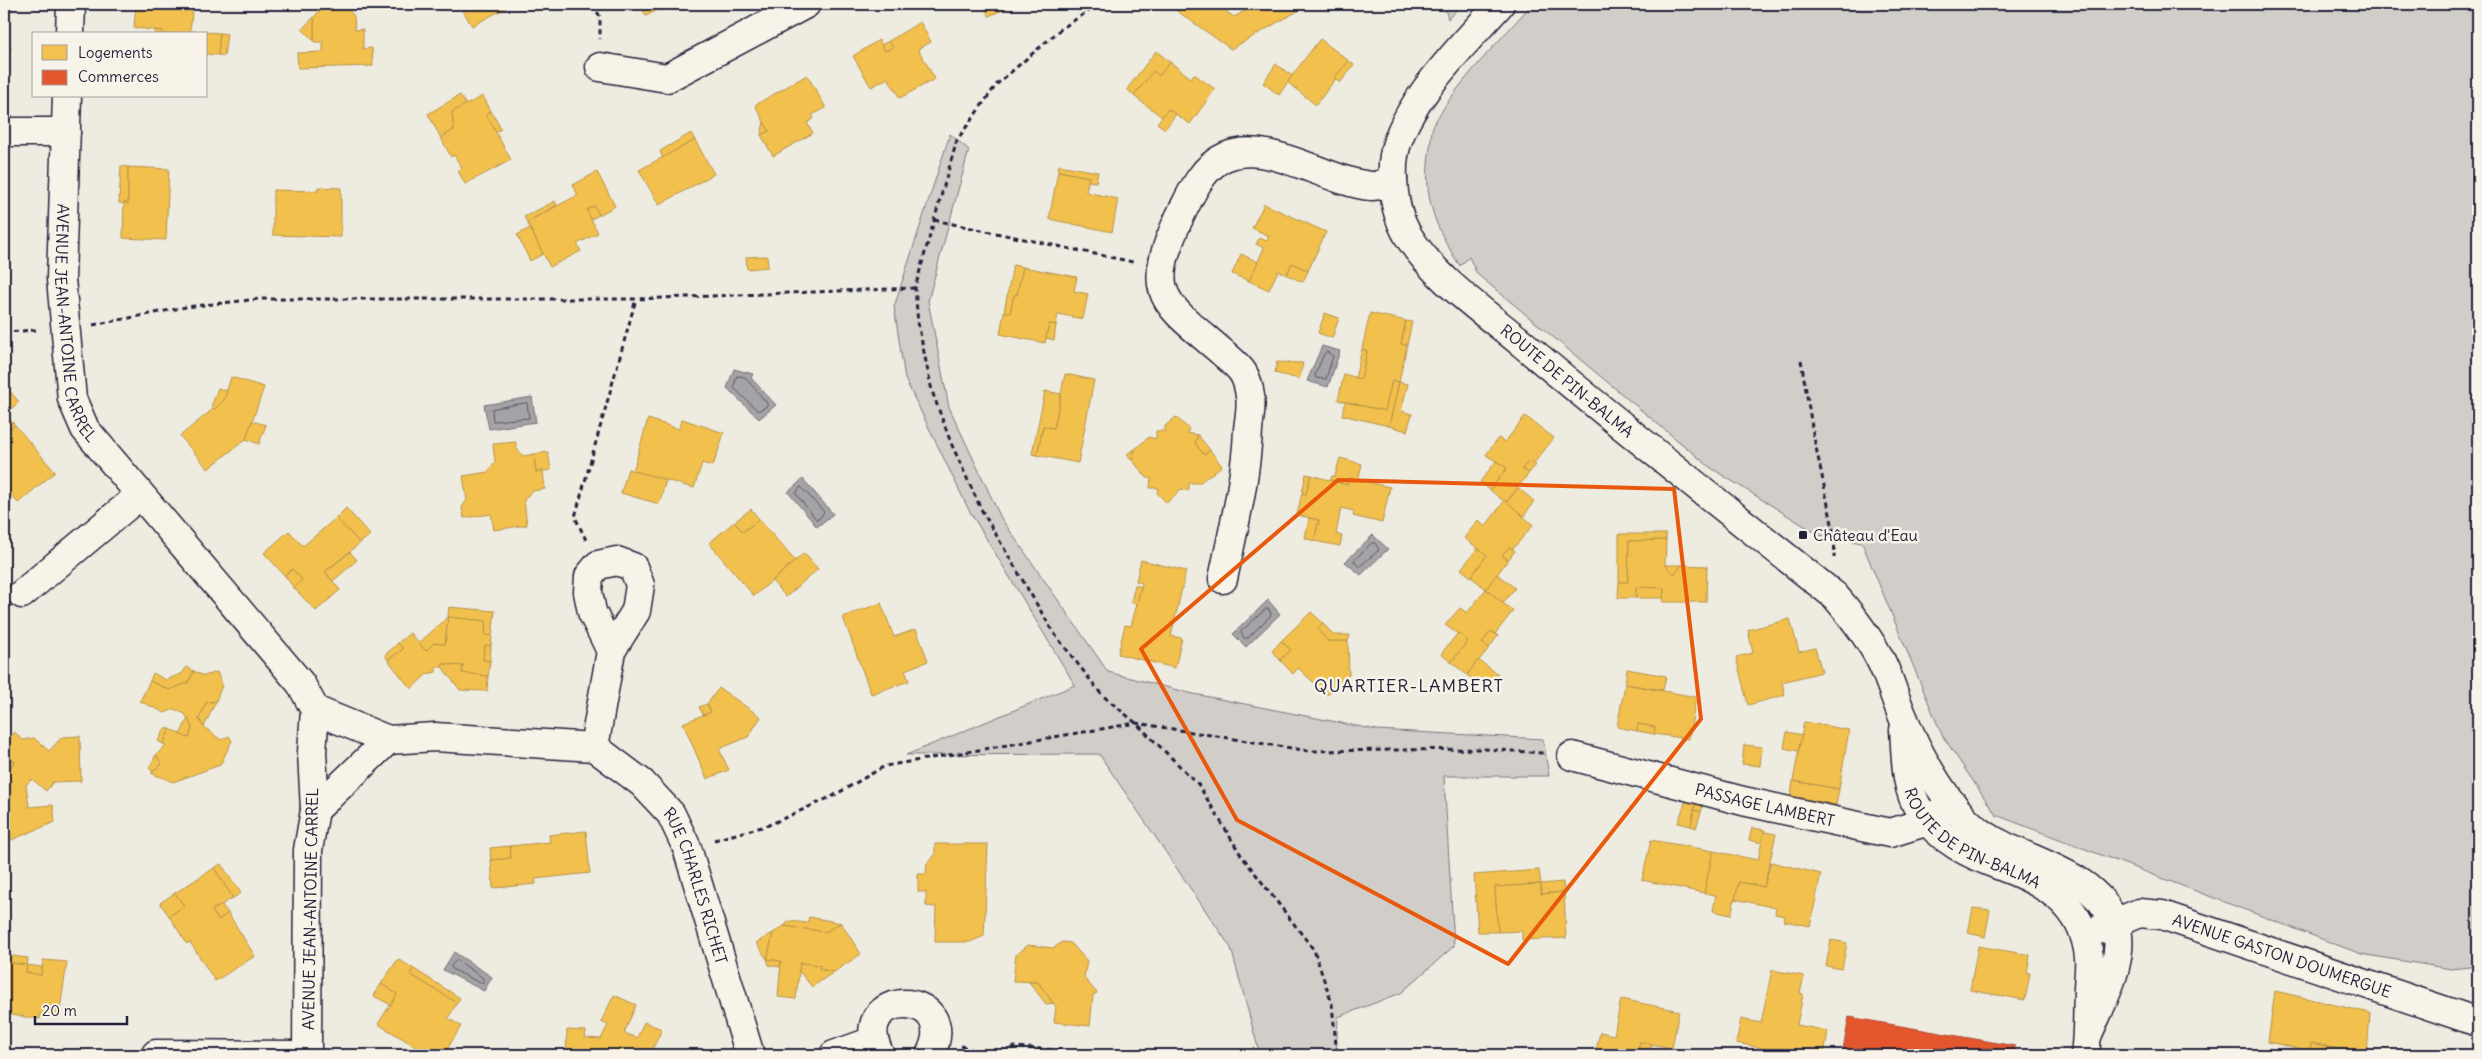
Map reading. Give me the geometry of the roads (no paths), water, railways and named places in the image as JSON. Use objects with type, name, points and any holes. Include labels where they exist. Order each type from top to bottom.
[{"type":"street","points":[[70,32],[71,4]]},
{"type":"street","points":[[600,68],[668,78],[806,4]]},
{"type":"street","name":"ROUTE DE PIN-BALMA","points":[[1500,4],[1413,108],[1400,135],[1393,161],[1394,196],[1408,235],[1421,254],[1445,278],[1682,476],[1835,596],[1865,633],[1880,659],[1903,719],[1939,784],[1953,805],[1975,828],[1992,841],[2078,880],[2098,898],[2114,922]]},
{"type":"street","name":"AVENUE JEAN-ANTOINE CARREL","points":[[67,98],[61,278],[72,399],[86,430],[300,684],[315,710],[312,752],[315,810],[308,850],[307,1055]]},
{"type":"street","points":[[4,132],[66,132]]},
{"type":"street","points":[[1223,579],[1247,460],[1250,398],[1245,372],[1183,318],[1166,300],[1161,268],[1166,248],[1193,189],[1205,172],[1225,157],[1250,150],[1372,186],[1393,180]]},
{"type":"street","points":[[22,594],[140,495]]},
{"type":"street","points":[[315,710],[388,740],[435,737],[594,747],[611,650]]},
{"type":"street","name":"ROUTE DE PIN-BALMA","points":[[1903,719],[1910,786],[1919,811],[1926,820],[1962,850],[2032,878],[2046,886],[2074,913],[2085,936],[2089,960],[2086,1045]]},
{"type":"street","points":[[315,810],[388,740]]},
{"type":"street","name":"RUE CHARLES RICHET","points":[[594,747],[642,783],[671,814],[687,848],[750,1055]]},
{"type":"street","name":"PASSAGE LAMBERT","points":[[1572,756],[1743,801],[1890,833],[1926,820],[1953,805]]},
{"type":"street","name":"AVENUE GASTON DOUMERGUE","points":[[2085,936],[2114,922],[2139,913],[2162,914],[2478,1022]]},
{"type":"street","points":[[2086,1045],[2108,990],[2119,949],[2118,935],[2114,922]]},
{"type":"street","points":[[834,1055],[876,1048],[874,1025],[882,1012],[896,1004],[911,1003],[926,1010],[935,1023],[937,1038],[930,1055]]},
{"type":"street","points":[[156,1054],[298,1055]]},
{"type":"water","points":[[1322,346],[1340,351],[1328,387],[1307,381]]},
{"type":"water","points":[[734,369],[753,374],[751,378],[776,405],[759,419],[727,388]]},
{"type":"water","points":[[532,397],[536,422],[489,429],[484,405]]},
{"type":"water","points":[[803,479],[833,514],[817,527],[788,492]]},
{"type":"water","points":[[1373,535],[1388,549],[1361,575],[1345,562]]},
{"type":"water","points":[[1268,600],[1280,614],[1246,647],[1233,634]]},
{"type":"water","points":[[454,952],[492,977],[484,991],[443,970]]},
{"type":"place","name":"Château d'Eau","points":[[1803,535]]},
{"type":"district","name":"QUARTIER-LAMBERT","points":[[1409,685]]}]
